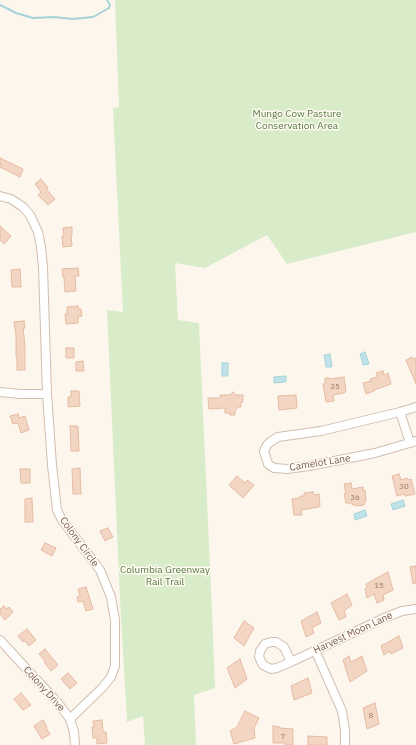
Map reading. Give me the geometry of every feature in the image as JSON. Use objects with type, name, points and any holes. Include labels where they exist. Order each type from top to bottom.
[{"type":"street","name":"Colony Circle","points":[[0,196],[11,199],[23,207],[30,215],[38,232],[43,267],[47,394],[57,510],[62,520],[100,570],[111,597],[115,620],[115,666],[111,677],[103,687],[70,718]]},
{"type":"street","points":[[0,392],[47,394]]},
{"type":"street","name":"Camelot Lane","points":[[400,412],[413,442],[375,453],[309,466],[287,469],[274,468],[268,464],[264,452],[270,442],[278,438],[321,431],[416,407]]},
{"type":"street","name":"Harvest Moon Lane","points":[[291,662],[393,614],[416,608]]},
{"type":"street","name":"Colony Drive","points":[[0,640],[70,718],[74,732],[75,745]]},
{"type":"street","points":[[315,650],[342,711],[345,730],[345,745]]},
{"type":"green space","points":[[115,0],[416,0],[416,232],[287,264],[267,235],[205,268],[175,263],[178,320],[199,323],[212,611],[215,688],[194,695],[196,745],[145,745],[143,716],[127,722],[107,310],[123,312],[113,108],[119,107]]},
{"type":"water","points":[[365,352],[369,364],[363,365],[360,354]]},
{"type":"water","points":[[330,354],[332,367],[326,367],[324,355]]},
{"type":"water","points":[[222,363],[228,363],[228,376],[222,376]]},
{"type":"water","points":[[286,376],[286,382],[274,383],[274,377]]},
{"type":"water","points":[[403,500],[405,506],[393,510],[391,504]]},
{"type":"water","points":[[365,510],[367,516],[355,520],[354,514]]},
{"type":"building","points":[[0,158],[23,169],[20,177],[0,167]]},
{"type":"building","points":[[41,179],[48,188],[46,189],[55,199],[48,205],[38,195],[41,192],[35,184]]},
{"type":"building","points":[[0,226],[11,236],[4,244],[0,240]]},
{"type":"building","points":[[72,227],[72,246],[63,247],[63,228]]},
{"type":"building","points":[[78,268],[79,276],[75,276],[76,291],[65,292],[62,269]]},
{"type":"building","points":[[20,269],[21,287],[12,287],[11,270]]},
{"type":"building","points":[[78,306],[78,309],[81,309],[82,316],[78,317],[78,323],[66,324],[65,314],[67,314],[67,307]]},
{"type":"building","points":[[24,321],[25,370],[17,370],[14,322]]},
{"type":"building","points":[[66,348],[74,348],[74,358],[66,358]]},
{"type":"building","points":[[412,357],[412,359],[416,358],[416,384],[406,360]]},
{"type":"building","points":[[83,361],[84,371],[76,371],[76,362]]},
{"type":"building","points":[[383,371],[384,375],[388,373],[391,384],[366,394],[363,383],[371,381],[370,379],[377,377],[376,373]]},
{"type":"building","points":[[344,377],[346,391],[344,393],[333,395],[334,401],[326,402],[323,384],[325,384],[325,378],[330,379]]},
{"type":"building","points":[[71,391],[79,391],[80,406],[68,407],[68,397],[71,397]]},
{"type":"building","points":[[233,392],[236,395],[243,395],[241,407],[238,407],[235,411],[235,415],[225,413],[225,408],[209,409],[208,398],[220,398],[220,395],[230,395]]},
{"type":"building","points":[[296,395],[297,408],[279,410],[278,396]]},
{"type":"building","points":[[18,414],[19,418],[25,416],[29,430],[21,433],[18,423],[13,424],[10,416]]},
{"type":"building","points":[[70,426],[78,426],[79,451],[71,451]]},
{"type":"building","points":[[80,468],[81,494],[73,494],[72,469]]},
{"type":"building","points":[[20,469],[30,469],[30,483],[21,483]]},
{"type":"building","points":[[399,474],[401,480],[407,478],[408,480],[411,479],[415,494],[397,496],[392,476]]},
{"type":"building","points":[[237,476],[245,483],[247,480],[254,485],[243,498],[229,485]]},
{"type":"building","points":[[351,483],[352,489],[363,487],[363,490],[365,490],[366,500],[364,505],[356,506],[352,505],[352,503],[346,503],[344,484]]},
{"type":"building","points":[[313,492],[314,495],[319,494],[320,506],[301,510],[302,515],[294,515],[292,499],[304,496],[304,493]]},
{"type":"building","points":[[32,498],[33,522],[25,522],[25,499]]},
{"type":"building","points":[[108,528],[113,537],[105,541],[100,531]]},
{"type":"building","points":[[45,543],[56,548],[52,556],[41,550]]},
{"type":"building","points":[[416,566],[416,583],[413,584],[410,567]]},
{"type":"building","points":[[388,572],[393,590],[383,595],[384,600],[377,603],[374,594],[367,598],[365,589],[367,588],[366,584]]},
{"type":"building","points":[[86,587],[93,609],[86,611],[83,601],[78,602],[77,597],[80,596],[78,589]]},
{"type":"building","points":[[347,594],[352,605],[344,611],[346,617],[339,620],[331,603]]},
{"type":"building","points":[[4,606],[6,609],[9,607],[13,612],[5,620],[0,614],[0,609]]},
{"type":"building","points":[[317,612],[321,623],[312,628],[314,633],[306,637],[301,621]]},
{"type":"building","points":[[244,621],[254,628],[244,646],[234,638]]},
{"type":"building","points":[[27,629],[36,640],[29,646],[18,636]]},
{"type":"building","points":[[399,636],[403,648],[391,654],[390,651],[384,655],[381,646]]},
{"type":"building","points":[[45,649],[58,665],[51,671],[39,654]]},
{"type":"building","points":[[349,656],[351,662],[362,656],[367,671],[350,682],[343,660]]},
{"type":"building","points":[[240,659],[247,679],[235,688],[227,668]]},
{"type":"building","points":[[68,673],[77,683],[70,689],[61,679]]},
{"type":"building","points":[[308,678],[312,693],[294,700],[291,686]]},
{"type":"building","points":[[21,693],[31,705],[23,710],[14,699]]},
{"type":"building","points":[[375,703],[379,724],[367,729],[363,708]]},
{"type":"building","points":[[245,711],[259,718],[254,728],[255,738],[234,744],[230,731],[237,727]]},
{"type":"building","points":[[43,720],[50,734],[42,739],[34,726]]},
{"type":"building","points":[[102,720],[103,732],[106,732],[107,743],[97,744],[97,738],[93,738],[93,721]]},
{"type":"building","points":[[273,726],[293,729],[293,745],[273,743]]},
{"type":"building","points":[[308,736],[327,737],[327,745],[308,745]]},
{"type":"waterway","points":[[0,5],[16,13],[33,18],[54,17],[73,19],[93,17],[109,8],[110,5],[107,0]]},
{"type":"park label","name":"Mungo Cow Pasture Conservation Area","points":[[297,120]]},
{"type":"park label","name":"Columbia Greenway Rail Trail","points":[[165,576]]}]
